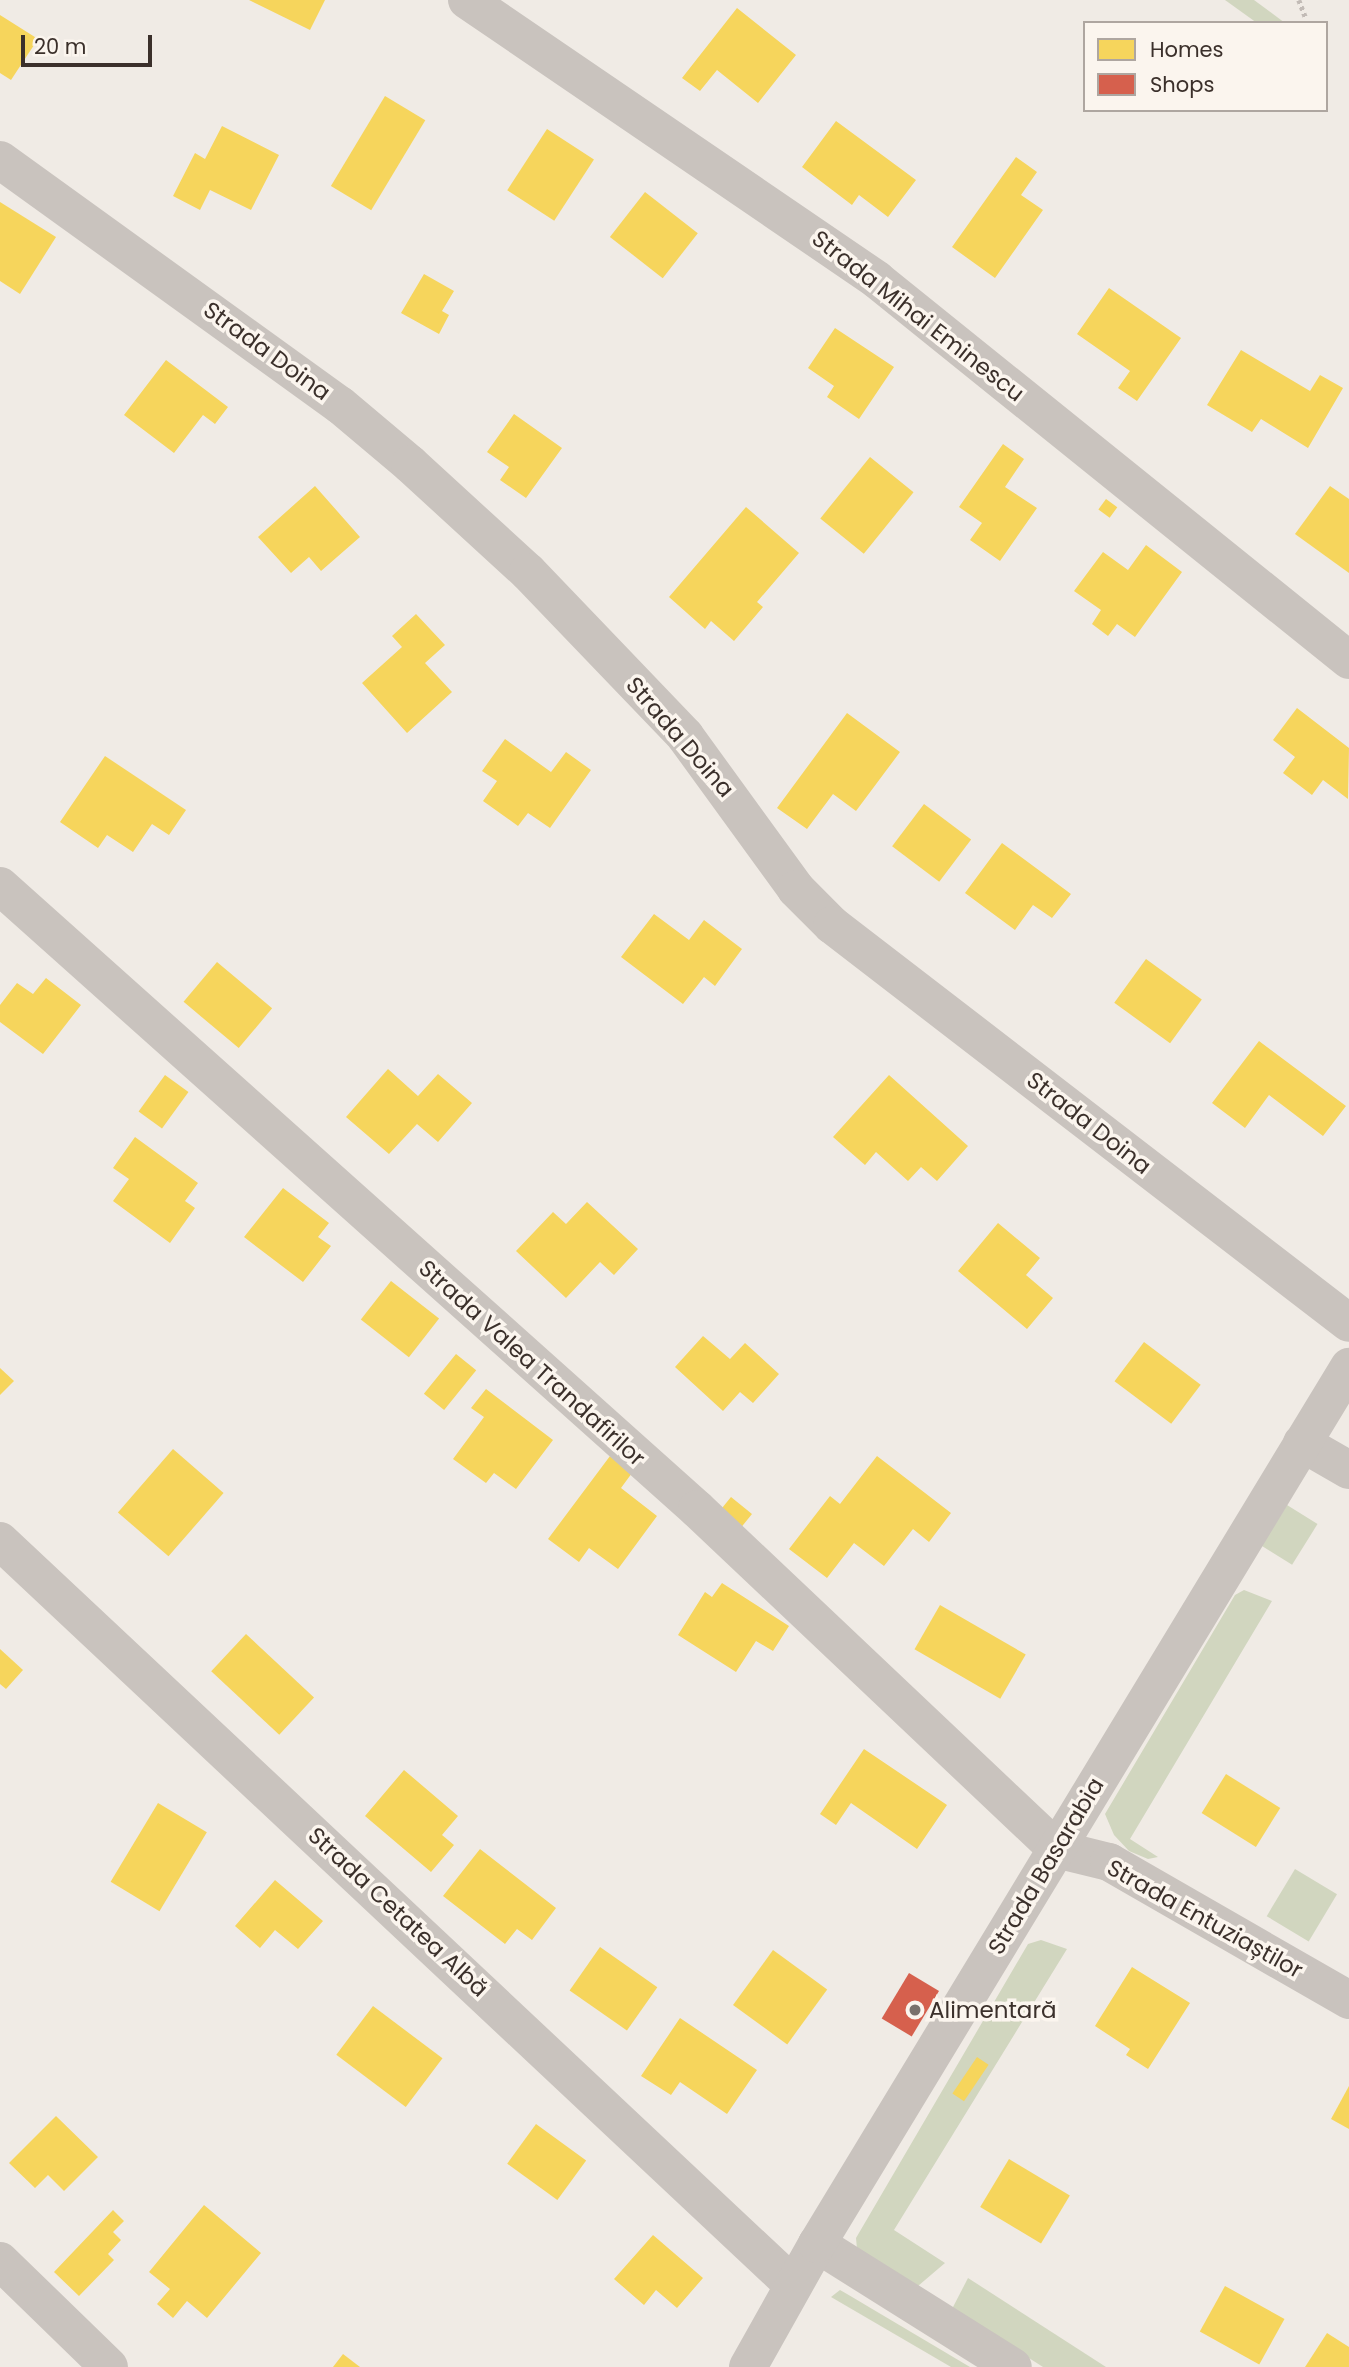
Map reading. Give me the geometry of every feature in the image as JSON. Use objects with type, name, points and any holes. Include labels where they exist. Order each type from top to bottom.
[{"type":"street","name":"Strada Mihai Eminescu","points":[[467,0],[877,280],[1264,597],[1349,660]]},
{"type":"street","name":"Strada Doina","points":[[0,160],[309,382],[410,464],[528,572],[685,736],[796,889],[832,925],[1349,1323]]},
{"type":"street","name":"Strada Valea Trandafirilor","points":[[0,886],[697,1509],[1056,1849]]},
{"type":"street","name":"Strada Basarabia","points":[[748,2367],[817,2244],[1349,1367]]},
{"type":"street","points":[[1302,1443],[1349,1470]]},
{"type":"street","name":"Strada Cetatea Albă","points":[[0,1541],[793,2285]]},
{"type":"street","name":"Strada Entuziaștilor","points":[[1056,1849],[1109,1862],[1349,2000]]},
{"type":"street","points":[[817,2244],[1013,2367]]},
{"type":"street","points":[[0,2261],[109,2367]]},
{"type":"path","points":[[1299,0],[1306,18]]},
{"type":"green space","points":[[1225,0],[1254,0],[1282,21],[1254,21]]},
{"type":"green space","points":[[1287,1505],[1318,1524],[1292,1565],[1262,1546]]},
{"type":"green space","points":[[1244,1590],[1272,1601],[1130,1839],[1158,1857],[1148,1859],[1129,1851],[1114,1835],[1105,1814],[1235,1595]]},
{"type":"green space","points":[[1295,1869],[1337,1894],[1309,1941],[1267,1916]]},
{"type":"green space","points":[[1041,1940],[1067,1949],[894,2230],[945,2263],[918,2286],[857,2249],[856,2238],[1028,1944]]},
{"type":"green space","points":[[968,2278],[1106,2367],[1043,2367],[952,2309]]},
{"type":"green space","points":[[840,2290],[970,2367],[951,2367],[831,2297]]},
{"type":"building: Homes","points":[[249,0],[325,0],[310,30]]},
{"type":"building: Homes","points":[[737,8],[796,55],[758,103],[717,70],[700,91],[682,78]]},
{"type":"building: Homes","points":[[0,15],[38,39],[11,80],[0,73]]},
{"type":"building: Homes","points":[[385,96],[425,120],[371,210],[331,186]]},
{"type":"building: Homes","points":[[836,121],[916,180],[888,217],[859,195],[852,205],[802,167]]},
{"type":"building: Homes","points":[[222,126],[279,155],[251,210],[210,190],[200,210],[173,196],[195,153],[205,159]]},
{"type":"building: Homes","points":[[547,129],[594,159],[554,221],[507,190]]},
{"type":"building: Homes","points":[[1016,157],[1037,172],[1021,195],[1043,210],[995,278],[952,247]]},
{"type":"building: Homes","points":[[645,192],[698,233],[663,278],[610,237]]},
{"type":"building: Homes","points":[[0,202],[56,237],[20,294],[0,281]]},
{"type":"building: Homes","points":[[424,274],[454,291],[442,311],[449,315],[439,334],[401,313]]},
{"type":"building: Homes","points":[[1109,288],[1181,338],[1137,401],[1118,388],[1130,371],[1077,334]]},
{"type":"building: Homes","points":[[835,328],[894,367],[859,419],[827,397],[834,386],[808,368]]},
{"type":"building: Homes","points":[[1241,350],[1310,391],[1320,375],[1343,388],[1308,448],[1261,419],[1252,432],[1207,405]]},
{"type":"building: Homes","points":[[166,360],[228,407],[215,424],[203,415],[174,453],[124,415]]},
{"type":"building: Homes","points":[[514,414],[562,448],[526,498],[500,480],[509,467],[487,452]]},
{"type":"building: Homes","points":[[1003,444],[1024,459],[1005,487],[1037,508],[1000,561],[970,540],[982,523],[959,507]]},
{"type":"building: Homes","points":[[870,457],[914,492],[864,554],[820,518]]},
{"type":"building: Homes","points":[[315,486],[360,537],[321,571],[309,557],[291,573],[258,537]]},
{"type":"building: Homes","points":[[1330,486],[1349,499],[1349,573],[1295,534]]},
{"type":"building: Homes","points":[[1106,499],[1117,507],[1110,518],[1098,510]]},
{"type":"building: Homes","points":[[746,507],[799,553],[757,602],[763,607],[734,641],[711,621],[705,629],[669,597]]},
{"type":"building: Homes","points":[[1146,545],[1182,572],[1135,637],[1117,624],[1108,636],[1092,624],[1101,610],[1074,591],[1103,552],[1128,570]]},
{"type":"building: Homes","points":[[416,614],[445,645],[425,663],[452,692],[407,733],[362,683],[402,647],[392,636]]},
{"type":"building: Homes","points":[[1297,708],[1349,748],[1348,799],[1323,780],[1312,795],[1283,773],[1295,757],[1273,740]]},
{"type":"building: Homes","points":[[847,713],[900,752],[856,811],[833,794],[807,829],[777,808]]},
{"type":"building: Homes","points":[[505,739],[551,772],[566,752],[591,770],[550,828],[528,813],[518,826],[483,801],[497,781],[482,771]]},
{"type":"building: Homes","points":[[105,756],[186,810],[169,835],[152,824],[133,852],[107,835],[98,848],[60,822]]},
{"type":"building: Homes","points":[[924,804],[971,840],[939,882],[892,846]]},
{"type":"building: Homes","points":[[1002,843],[1071,894],[1052,918],[1033,905],[1015,930],[965,893]]},
{"type":"building: Homes","points":[[654,914],[689,940],[704,920],[742,949],[715,986],[704,977],[683,1004],[621,957]]},
{"type":"building: Homes","points":[[1146,959],[1202,1000],[1170,1043],[1114,1003]]},
{"type":"building: Homes","points":[[217,962],[272,1008],[239,1048],[184,1002]]},
{"type":"building: Homes","points":[[46,978],[81,1005],[43,1054],[0,1022],[0,1005],[17,983],[33,994]]},
{"type":"building: Homes","points":[[1259,1041],[1346,1106],[1323,1136],[1269,1095],[1245,1128],[1212,1103]]},
{"type":"building: Homes","points":[[388,1069],[418,1096],[438,1074],[472,1103],[438,1142],[417,1124],[389,1154],[346,1117]]},
{"type":"building: Homes","points":[[165,1075],[188,1092],[162,1128],[139,1111]]},
{"type":"building: Homes","points":[[889,1075],[968,1146],[937,1181],[921,1167],[908,1181],[876,1152],[865,1165],[833,1137]]},
{"type":"building: Homes","points":[[135,1137],[198,1183],[185,1201],[195,1208],[170,1243],[113,1201],[129,1179],[113,1168]]},
{"type":"building: Homes","points":[[283,1188],[329,1223],[318,1237],[331,1246],[303,1282],[244,1237]]},
{"type":"building: Homes","points":[[587,1202],[638,1249],[614,1275],[600,1262],[566,1298],[516,1251],[553,1212],[566,1224]]},
{"type":"building: Homes","points":[[998,1223],[1040,1258],[1026,1275],[1053,1298],[1027,1329],[958,1271]]},
{"type":"building: Homes","points":[[391,1281],[439,1319],[409,1357],[361,1320]]},
{"type":"building: Homes","points":[[703,1336],[730,1359],[745,1343],[779,1374],[753,1403],[740,1392],[723,1411],[675,1367]]},
{"type":"building: Homes","points":[[1144,1342],[1201,1385],[1171,1424],[1115,1381]]},
{"type":"building: Homes","points":[[456,1354],[476,1370],[444,1410],[424,1394]]},
{"type":"building: Homes","points":[[0,1368],[14,1381],[0,1395]]},
{"type":"building: Homes","points":[[486,1389],[553,1440],[516,1489],[494,1473],[486,1483],[453,1459],[484,1417],[471,1408]]},
{"type":"building: Homes","points":[[173,1449],[224,1493],[168,1556],[118,1512]]},
{"type":"building: Homes","points":[[610,1456],[632,1473],[621,1488],[657,1516],[618,1569],[589,1548],[579,1562],[548,1539]]},
{"type":"building: Homes","points":[[877,1456],[951,1513],[929,1542],[913,1529],[884,1566],[854,1543],[827,1578],[789,1549],[830,1496],[840,1504]]},
{"type":"building: Homes","points":[[731,1497],[752,1514],[741,1528],[720,1511]]},
{"type":"building: Homes","points":[[722,1583],[789,1626],[773,1651],[756,1641],[736,1672],[678,1635],[705,1592],[712,1597]]},
{"type":"building: Homes","points":[[940,1605],[1026,1654],[1000,1699],[914,1649]]},
{"type":"building: Homes","points":[[246,1634],[314,1697],[279,1735],[211,1671]]},
{"type":"building: Homes","points":[[0,1649],[23,1670],[6,1689],[0,1684]]},
{"type":"building: Homes","points":[[864,1749],[947,1805],[917,1849],[851,1803],[836,1825],[820,1814]]},
{"type":"building: Homes","points":[[404,1770],[458,1816],[442,1835],[454,1845],[431,1872],[365,1816]]},
{"type":"building: Homes","points":[[1226,1774],[1280,1808],[1256,1847],[1202,1813]]},
{"type":"building: Homes","points":[[158,1803],[207,1832],[159,1911],[111,1882]]},
{"type":"building: Homes","points":[[480,1849],[556,1908],[532,1940],[517,1929],[505,1944],[443,1896]]},
{"type":"building: Homes","points":[[275,1880],[323,1921],[298,1949],[275,1930],[260,1948],[235,1926]]},
{"type":"building: Homes","points":[[600,1947],[657,1987],[627,2031],[570,1990]]},
{"type":"building: Homes","points":[[773,1950],[827,1989],[787,2044],[733,2005]]},
{"type":"building: Homes","points":[[1132,1967],[1190,2003],[1148,2069],[1126,2055],[1130,2049],[1095,2026]]},
{"type":"building: Homes","points":[[373,2006],[442,2058],[406,2107],[336,2055]]},
{"type":"building: Homes","points":[[680,2018],[757,2070],[727,2114],[680,2082],[671,2095],[641,2076]]},
{"type":"building: Homes","points":[[977,2057],[989,2065],[964,2101],[952,2093]]},
{"type":"building: Homes","points":[[1349,2086],[1349,2129],[1331,2119]]},
{"type":"building: Homes","points":[[56,2116],[98,2157],[64,2191],[48,2175],[35,2188],[9,2163]]},
{"type":"building: Homes","points":[[536,2124],[586,2160],[557,2200],[507,2164]]},
{"type":"building: Homes","points":[[1009,2159],[1070,2196],[1041,2244],[980,2207]]},
{"type":"building: Homes","points":[[204,2205],[261,2253],[207,2318],[187,2301],[173,2318],[157,2304],[170,2289],[149,2272]]},
{"type":"building: Homes","points":[[113,2210],[124,2221],[113,2232],[121,2240],[108,2254],[114,2260],[79,2296],[54,2272]]},
{"type":"building: Homes","points":[[653,2235],[703,2278],[677,2308],[656,2290],[644,2305],[614,2279]]},
{"type":"building: Homes","points":[[1225,2286],[1284,2319],[1259,2364],[1200,2331]]},
{"type":"building: Homes","points":[[1327,2333],[1349,2347],[1349,2367],[1305,2367]]},
{"type":"building: Homes","points":[[343,2354],[360,2367],[333,2367]]},
{"type":"building: Shops","points":[[909,1973],[939,1991],[912,2036],[882,2018]]},
{"type":"place","name":"Alimentară","points":[[915,2010]]}]
